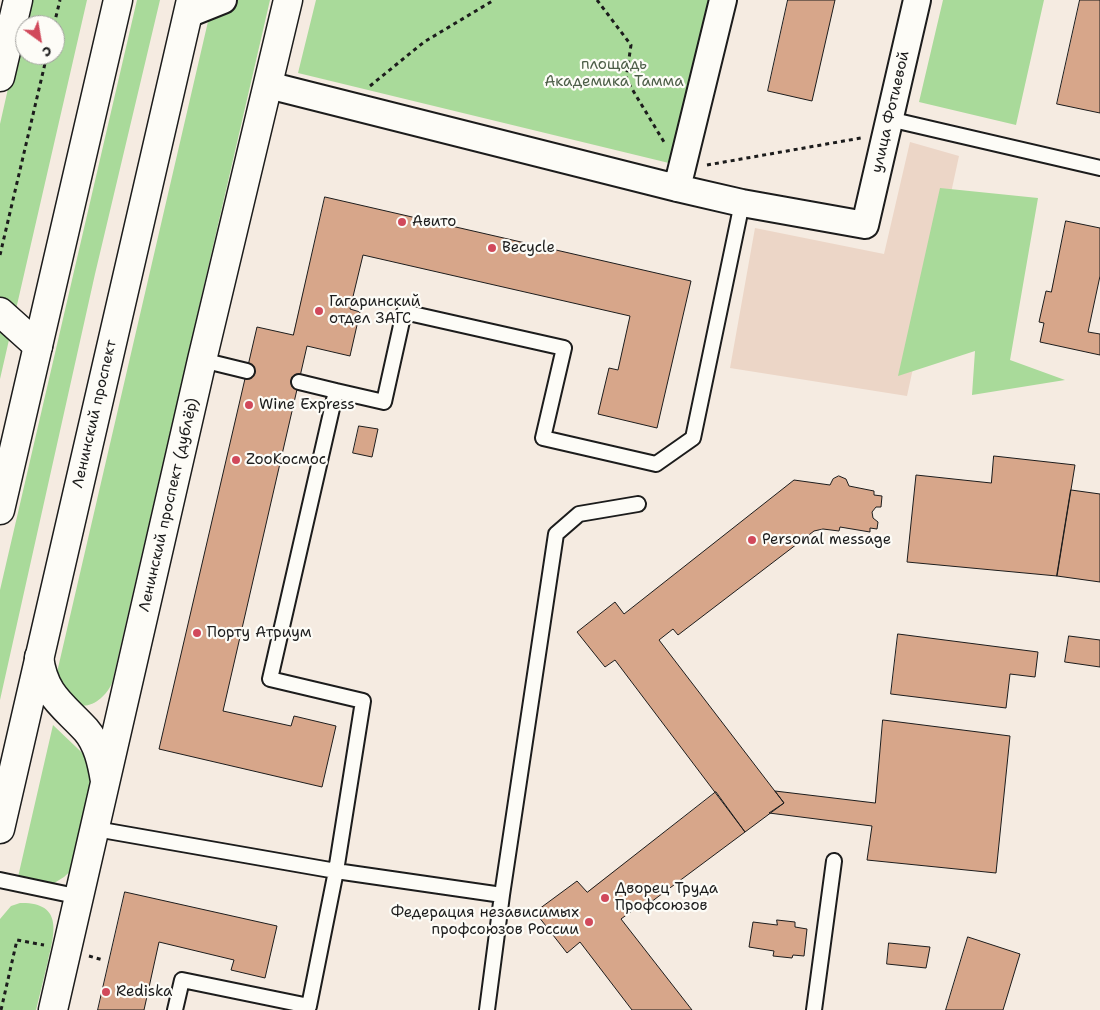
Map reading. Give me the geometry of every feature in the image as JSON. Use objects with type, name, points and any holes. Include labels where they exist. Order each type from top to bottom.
[{"type":"main road","points":[[0,77],[18,0]]},
{"type":"main road","points":[[0,510],[118,0]]},
{"type":"main road","name":"Ленинский проспект (дублёр)","points":[[53,1010],[202,360],[288,0]]},
{"type":"main road","name":"Ленинский проспект","points":[[0,829],[189,7]]},
{"type":"main road","points":[[0,312],[38,346]]},
{"type":"main road","points":[[39,657],[47,687],[56,700],[86,731],[96,746],[106,784]]},
{"type":"street","points":[[189,7],[223,0]]},
{"type":"street","points":[[679,178],[723,0]]},
{"type":"street","name":"улица Фотиевой","points":[[742,203],[866,225],[917,0]]},
{"type":"street","points":[[268,85],[679,178],[742,203]]},
{"type":"lane","points":[[889,119],[1100,168]]},
{"type":"lane","points":[[299,382],[384,402],[404,312],[564,348],[543,438],[656,464],[693,438],[742,203]]},
{"type":"lane","points":[[202,360],[247,370]]},
{"type":"lane","points":[[175,1010],[182,980],[309,1006],[336,871],[363,701],[270,678],[336,391]]},
{"type":"lane","points":[[487,1010],[502,896],[556,534],[579,514],[638,504]]},
{"type":"lane","points":[[96,829],[336,871],[502,896]]},
{"type":"lane","points":[[814,1010],[834,861]]},
{"type":"lane","points":[[0,880],[80,897]]},
{"type":"path","points":[[56,15],[60,0]]},
{"type":"path","points":[[378,79],[424,42],[494,0]]},
{"type":"path","points":[[597,0],[631,45],[626,79],[679,178],[867,137]]},
{"type":"path","points":[[0,255],[45,65]]},
{"type":"path","points":[[1,1010],[13,958]]},
{"type":"shaded area","points":[[910,142],[959,156],[907,396],[730,368],[755,228],[884,254]]},
{"type":"green space","points":[[28,0],[87,0],[0,379],[0,124],[15,58],[15,65],[65,65],[65,15],[25,15]]},
{"type":"green space","points":[[137,0],[160,0],[95,274],[0,700],[0,590]]},
{"type":"green space","points":[[213,0],[270,0],[112,683],[106,693],[96,702],[85,706],[79,705],[68,699],[55,681]]},
{"type":"green space","name":"площадь Академика Тамма","points":[[316,0],[709,0],[673,164],[298,73]]},
{"type":"green space","points":[[943,0],[1044,0],[1016,125],[919,102]]},
{"type":"green space","points":[[940,188],[1038,198],[1010,360],[1065,380],[972,395],[975,351],[898,376]]},
{"type":"green space","points":[[53,725],[98,768],[75,867],[51,885],[18,877]]},
{"type":"green space","points":[[20,903],[34,904],[50,913],[54,930],[53,940],[36,1010],[0,1010],[0,919],[11,906]]},
{"type":"building","points":[[788,0],[835,0],[812,101],[768,91]]},
{"type":"building","points":[[1080,0],[1100,0],[1100,113],[1057,104]]},
{"type":"building","points":[[325,197],[691,281],[657,428],[598,414],[609,368],[618,370],[630,316],[363,255],[350,309],[360,312],[350,356],[307,346],[223,711],[291,726],[294,716],[336,726],[322,787],[159,749],[257,327],[293,335]]},
{"type":"building","points":[[1066,221],[1100,228],[1100,276],[1088,332],[1100,334],[1100,355],[1040,342],[1044,323],[1039,322],[1046,291],[1051,292]]},
{"type":"building","points":[[359,426],[378,429],[372,457],[353,453]]},
{"type":"building","points":[[994,456],[1075,465],[1057,576],[907,562],[916,475],[991,483]]},
{"type":"building","points":[[839,476],[846,479],[849,486],[874,491],[874,495],[882,496],[881,507],[876,507],[872,512],[873,518],[878,522],[877,529],[870,528],[870,532],[840,527],[839,531],[823,529],[814,531],[678,635],[673,629],[659,640],[784,803],[745,832],[615,660],[605,667],[577,632],[615,602],[624,614],[794,480],[830,485],[833,479]]},
{"type":"building","points":[[1071,490],[1100,494],[1100,582],[1057,576]]},
{"type":"building","points":[[898,634],[1038,652],[1035,677],[1010,674],[1006,708],[891,694]]},
{"type":"building","points":[[1069,636],[1100,640],[1100,667],[1065,662]]},
{"type":"building","points":[[883,720],[1010,736],[996,873],[867,860],[872,826],[769,813],[784,803],[775,791],[875,803]]},
{"type":"building","name":"Дворец Труда Профсоюзов","points":[[716,792],[745,832],[643,908],[640,905],[621,919],[692,1010],[632,1010],[580,942],[567,953],[535,912],[577,881],[587,892]]},
{"type":"building","points":[[125,892],[277,926],[265,978],[231,970],[234,960],[159,942],[144,1010],[98,1010]]},
{"type":"building","points":[[777,920],[795,922],[795,927],[807,929],[804,956],[793,955],[792,958],[773,956],[774,951],[749,947],[753,922],[777,925]]},
{"type":"building","points":[[968,937],[1020,954],[1003,1010],[946,1010]]},
{"type":"building","points":[[889,943],[930,947],[926,968],[887,964]]},
{"type":"place","name":"Авито","points":[[402,222]]},
{"type":"place","name":"Becycle","points":[[492,248]]},
{"type":"place","name":"Гагаринский отдел ЗАГС","points":[[319,311]]},
{"type":"place","name":"Wine Express","points":[[249,405]]},
{"type":"place","name":"ZooКосмос","points":[[236,460]]},
{"type":"place","name":"Personal message","points":[[752,540]]},
{"type":"place","name":"Порту Атриум","points":[[197,633]]},
{"type":"place","name":"Дворец Труда Профсоюзов","points":[[605,898]]},
{"type":"place","name":"Федерация независимых профсоюзов России","points":[[589,922]]},
{"type":"place","name":"Rediska","points":[[106,992]]}]
